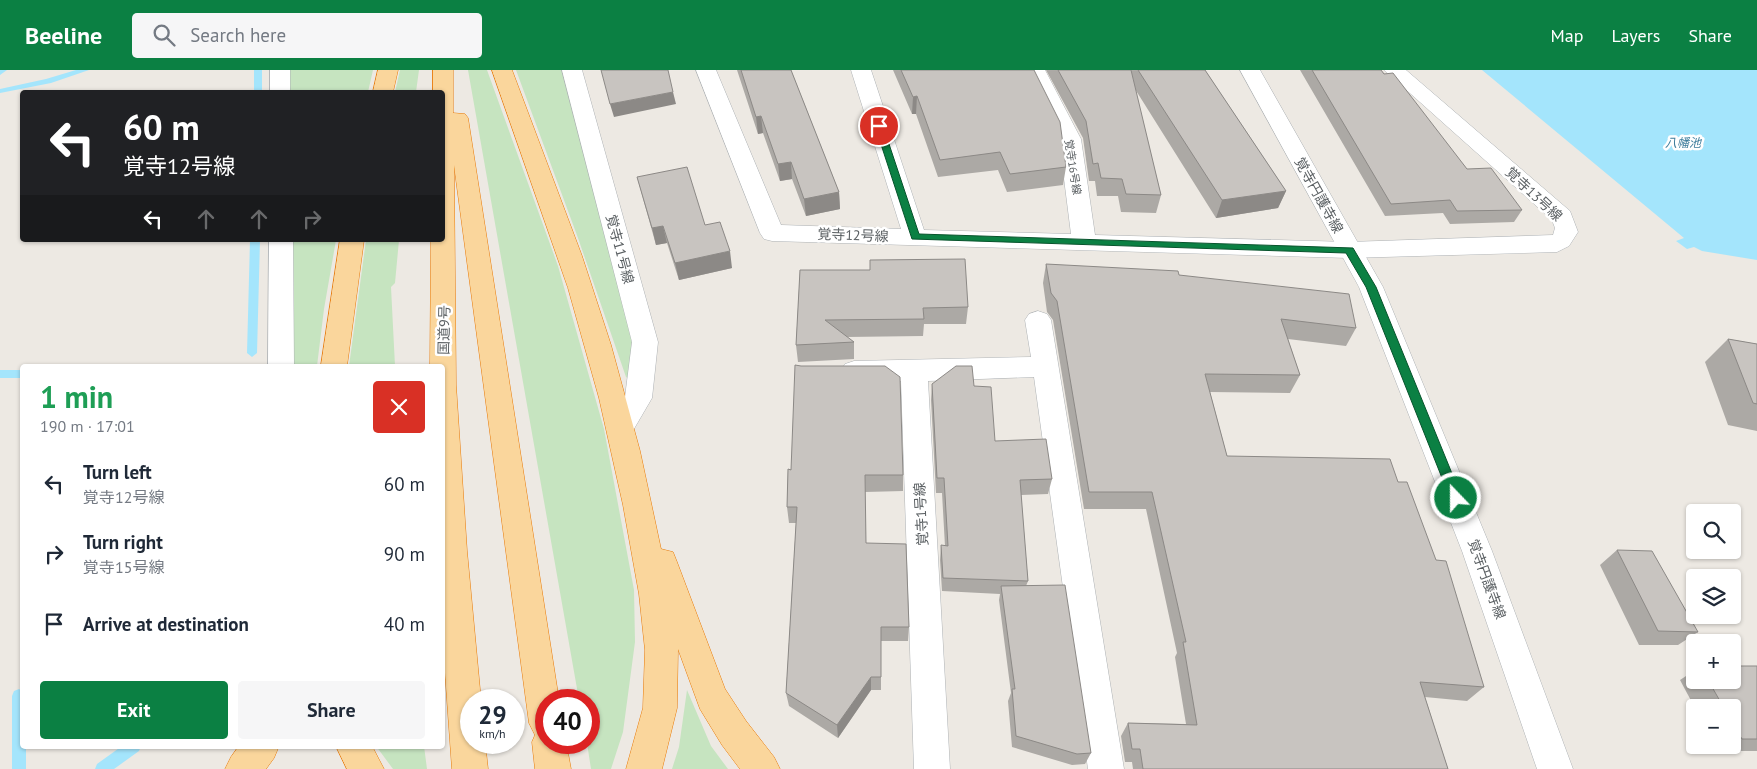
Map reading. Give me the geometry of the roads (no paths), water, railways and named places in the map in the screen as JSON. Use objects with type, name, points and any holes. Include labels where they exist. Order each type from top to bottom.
[{"type":"highway","points":[[383,90],[388,70]]},
{"type":"highway","name":"国道9号","points":[[443,70],[443,90]]},
{"type":"highway","points":[[450,70],[541,689]]},
{"type":"highway","points":[[502,70],[575,270],[621,426],[632,473],[664,659],[659,718],[644,769]]},
{"type":"highway","points":[[334,364],[352,242]]},
{"type":"highway","name":"国道9号","points":[[443,242],[443,364]]},
{"type":"highway","name":"国道9号","points":[[445,422],[452,551],[470,769]]},
{"type":"highway","points":[[632,473],[694,654],[712,698],[734,733],[762,769]]},
{"type":"highway","points":[[243,769],[260,749]]},
{"type":"highway","points":[[355,749],[366,769]]},
{"type":"highway","points":[[551,754],[553,769]]},
{"type":"street","points":[[280,70],[280,90]]},
{"type":"street","name":"覚寺11号線","points":[[572,70],[645,342],[638,398],[621,426]]},
{"type":"street","name":"覚寺12号線","points":[[706,70],[772,233],[1349,250]]},
{"type":"street","points":[[861,70],[915,237]]},
{"type":"street","name":"覚寺16号線","points":[[1035,70],[1070,139],[1084,242]]},
{"type":"street","name":"覚寺円護寺線","points":[[1250,70],[1371,287],[1477,551],[1554,769]]},
{"type":"street","name":"覚寺13号線","points":[[1349,250],[1557,244],[1566,237],[1568,228],[1562,216],[1394,70]]},
{"type":"street","points":[[281,242],[281,364]]},
{"type":"street","points":[[1038,320],[1106,769]]},
{"type":"street","points":[[830,372],[1046,367]]},
{"type":"street","name":"覚寺1号線","points":[[914,371],[932,769]]},
{"type":"water","name":"八幡池","points":[[1482,70],[1757,70],[1757,260],[1702,251],[1694,247],[1687,249],[1676,241],[1684,238]]},
{"type":"waterway","points":[[0,73],[3,70]]},
{"type":"waterway","points":[[0,91],[48,81],[85,70]]},
{"type":"waterway","points":[[258,70],[258,90]]},
{"type":"waterway","points":[[252,353],[255,242]]},
{"type":"waterway","points":[[0,374],[20,374]]},
{"type":"waterway","points":[[19,696],[19,769]]},
{"type":"waterway","points":[[102,769],[130,749]]}]
